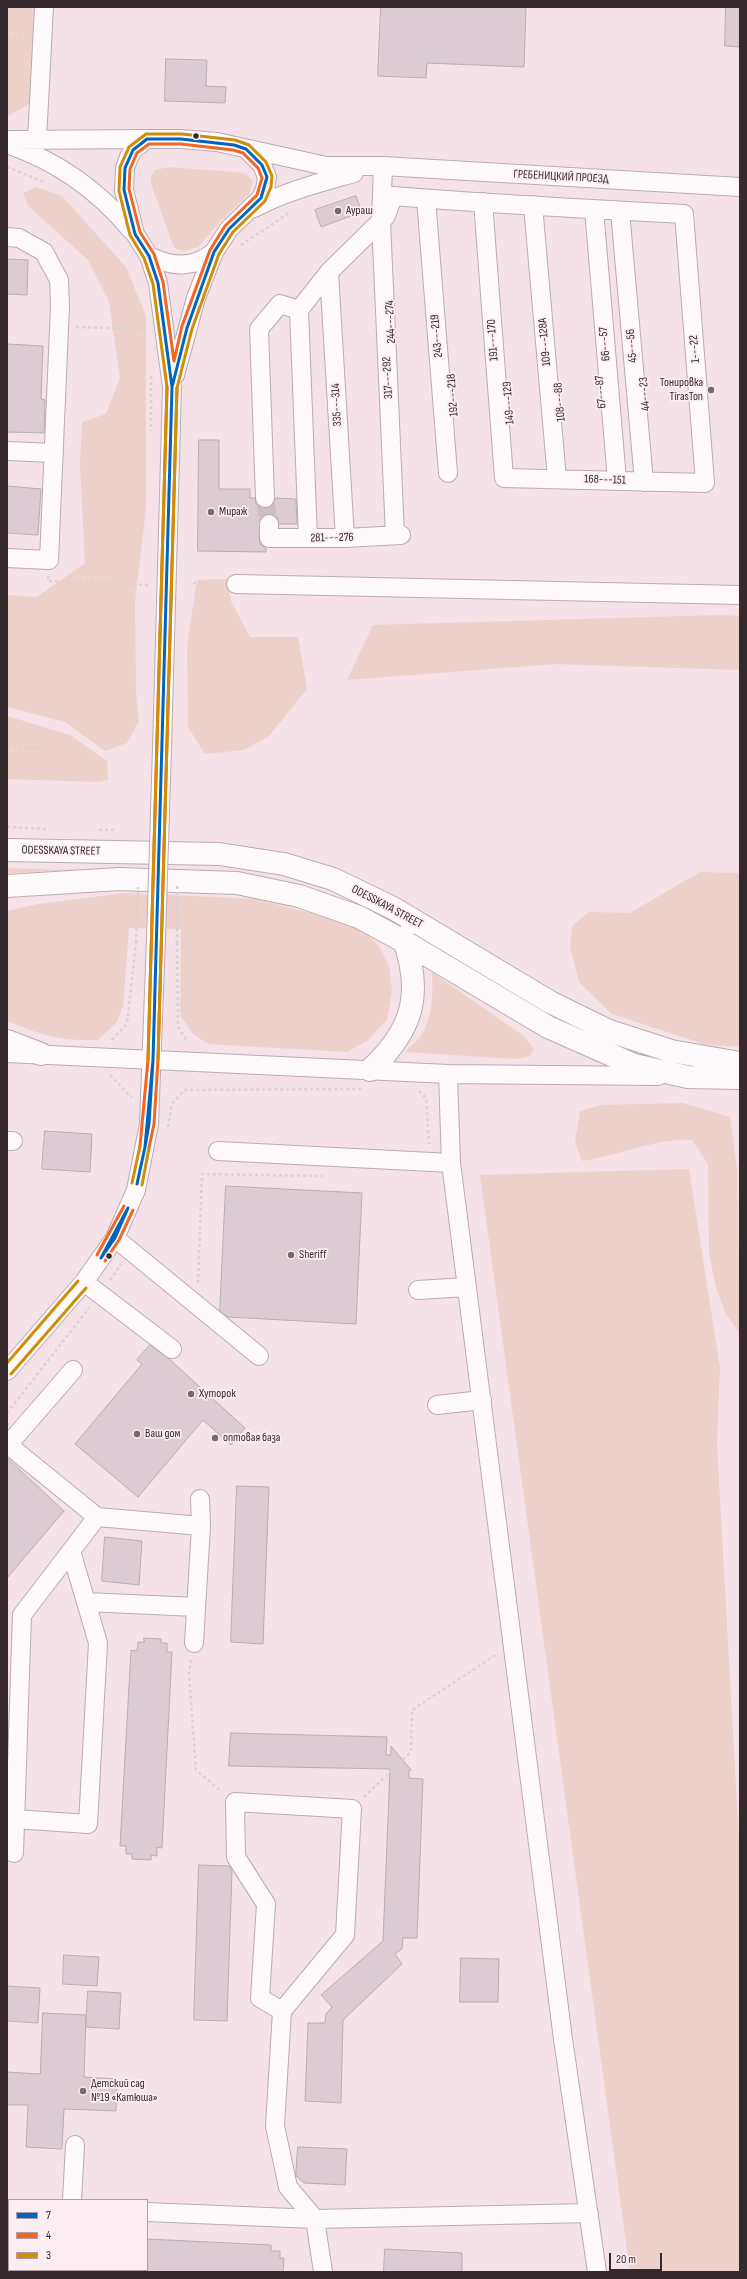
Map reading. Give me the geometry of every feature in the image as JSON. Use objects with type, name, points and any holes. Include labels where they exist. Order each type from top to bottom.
[{"type":"main road","name":"ODESSKAYA STREET","points":[[7,850],[219,854],[284,864],[333,880],[393,908],[550,1002],[610,1031],[671,1051],[740,1063]]},
{"type":"main road","name":"ODESSKAYA STREET","points":[[7,886],[32,883],[119,879],[237,883],[299,896],[359,917],[405,942],[548,1027],[634,1065],[688,1077],[740,1078]]},
{"type":"main road","points":[[7,894],[32,883]]},
{"type":"main road","points":[[370,1070],[388,1053],[399,1038],[412,1007],[414,987],[412,966],[393,908]]},
{"type":"main road","points":[[7,1042],[41,1054]]},
{"type":"street","points":[[37,140],[44,7]]},
{"type":"street","points":[[135,234],[124,190],[124,168],[133,150],[147,139]]},
{"type":"street","points":[[7,140],[201,140],[246,149],[262,165],[267,177],[262,198],[229,229],[214,252],[187,328],[172,387]]},
{"type":"street","points":[[7,144],[40,157],[81,181],[117,213],[135,234],[149,256],[162,304],[172,387],[156,939],[152,1060],[148,1124],[136,1190],[115,1238],[84,1282],[7,1371]]},
{"type":"street","name":"ГРЕБЕНИЦКИЙ ПРОЕЗД","points":[[246,149],[326,166],[383,166],[740,188]]},
{"type":"street","name":"ГРЕБЕНИЦКИЙ ПРОЕЗД","points":[[250,210],[277,196],[308,185],[383,166]]},
{"type":"street","name":"244---274","points":[[383,166],[383,219],[399,531]]},
{"type":"street","points":[[308,538],[299,310],[329,272],[383,219],[393,196],[488,205],[538,205],[625,211]]},
{"type":"street","name":"243---219","points":[[432,199],[453,472]]},
{"type":"street","name":"191---170","points":[[488,205],[509,478]]},
{"type":"street","name":"109---128А","points":[[538,205],[562,479]]},
{"type":"street","name":"67---87","points":[[590,209],[612,480]]},
{"type":"street","name":"1---22","points":[[625,211],[684,214],[705,483]]},
{"type":"street","name":"45---56","points":[[625,211],[648,482]]},
{"type":"street","points":[[7,237],[19,238],[44,252],[59,280],[60,326],[49,560],[7,558]]},
{"type":"street","points":[[149,256],[162,262],[178,266],[198,263],[214,252]]},
{"type":"street","name":"335---314","points":[[329,272],[345,538]]},
{"type":"street","points":[[265,498],[259,329],[280,304],[299,310]]},
{"type":"street","points":[[7,451],[54,452]]},
{"type":"street","name":"168---151","points":[[509,478],[705,483]]},
{"type":"street","name":"281---276","points":[[269,531],[308,538],[345,538],[399,531]]},
{"type":"street","points":[[236,584],[740,595]]},
{"type":"street","name":"ODESSKAYA STREET","points":[[7,1053],[448,1074],[688,1077]]},
{"type":"street","points":[[448,1074],[451,1163],[563,2039],[598,2272]]},
{"type":"street","points":[[218,1151],[451,1163]]},
{"type":"street","points":[[115,1238],[259,1356]]},
{"type":"street","points":[[84,1282],[172,1349]]},
{"type":"street","points":[[418,1290],[467,1287]]},
{"type":"street","points":[[73,1370],[8,1444],[97,1517],[201,1526]]},
{"type":"street","points":[[437,1405],[482,1400]]},
{"type":"street","points":[[194,1643],[201,1526],[200,1498]]},
{"type":"street","points":[[14,1853],[22,1615],[97,1517]]},
{"type":"street","points":[[15,1819],[88,1824],[98,1643],[71,1551]]},
{"type":"street","points":[[86,1602],[196,1607]]},
{"type":"street","points":[[282,2011],[260,1998],[266,1904],[236,1857],[235,1802],[352,1809],[345,1935],[282,2011],[275,2126],[288,2187],[315,2219],[323,2272]]},
{"type":"street","points":[[72,2199],[75,2145]]},
{"type":"street","points":[[148,2212],[315,2219],[589,2214]]},
{"type":"path","points":[[7,167],[50,184]]},
{"type":"path","points":[[240,246],[292,211]]},
{"type":"path","points":[[60,326],[151,330]]},
{"type":"path","points":[[151,373],[151,435]]},
{"type":"path","points":[[49,560],[48,581],[148,585]]},
{"type":"path","points":[[148,593],[149,578]]},
{"type":"path","points":[[193,583],[236,584]]},
{"type":"path","points":[[7,745],[42,749]]},
{"type":"path","points":[[7,827],[49,829]]},
{"type":"path","points":[[92,830],[114,830]]},
{"type":"path","points":[[109,1043],[127,1024],[136,943]]},
{"type":"path","points":[[177,943],[178,1027],[188,1042]]},
{"type":"path","points":[[109,1074],[135,1101]]},
{"type":"path","points":[[172,1104],[184,1090]]},
{"type":"path","points":[[194,1643],[189,1674],[196,1770],[235,1802]]},
{"type":"path","points":[[352,1809],[411,1752],[412,1710],[513,1644]]},
{"type":"shaded area","points":[[7,7],[36,7],[31,103],[10,115],[7,115]]},
{"type":"shaded area","points":[[169,167],[246,173],[253,181],[249,194],[223,218],[198,247],[185,251],[176,249],[173,245],[151,184],[151,177],[155,170]]},
{"type":"shaded area","points":[[36,187],[62,196],[126,267],[146,316],[146,509],[135,602],[136,692],[139,721],[127,743],[105,751],[65,722],[7,707],[7,595],[37,597],[85,563],[80,465],[82,422],[106,414],[120,378],[109,301],[87,259],[28,206],[23,193]]},
{"type":"shaded area","points":[[227,579],[231,601],[250,637],[298,637],[307,689],[269,736],[244,750],[205,754],[188,727],[187,646],[197,580]]},
{"type":"shaded area","points":[[719,615],[740,616],[740,670],[555,664],[347,680],[373,625]]},
{"type":"shaded area","points":[[7,716],[70,735],[107,761],[108,780],[98,782],[7,779]]},
{"type":"shaded area","points":[[7,868],[77,870],[7,873]]},
{"type":"shaded area","points":[[700,872],[740,873],[740,1047],[707,1045],[612,1014],[579,982],[570,947],[572,926],[589,912],[630,913]]},
{"type":"shaded area","points":[[125,893],[255,899],[326,917],[360,928],[379,946],[389,966],[392,991],[387,1020],[367,1041],[347,1052],[208,1044],[192,1033],[180,1015],[181,929],[129,928],[123,1006],[117,1022],[98,1040],[51,1036],[7,1021],[7,911],[38,904]]},
{"type":"shaded area","points":[[432,972],[525,1037],[534,1049],[530,1056],[516,1059],[405,1052],[420,1037],[426,1027],[432,996]]},
{"type":"shaded area","points":[[683,1103],[730,1117],[737,1169],[740,1334],[726,1314],[716,1288],[709,1252],[708,1164],[692,1140],[678,1140],[651,1144],[596,1159],[582,1161],[575,1142],[580,1111],[602,1105]]},
{"type":"shaded area","points":[[689,1169],[720,1368],[717,1444],[740,1859],[740,2272],[630,2272],[480,1175]]},
{"type":"building","points":[[381,7],[526,7],[524,67],[427,63],[426,78],[378,76]]},
{"type":"building","points":[[726,7],[740,7],[740,47],[725,46]]},
{"type":"building","points":[[166,59],[207,60],[206,86],[226,87],[225,103],[165,101]]},
{"type":"building","name":"Аураш","points":[[356,196],[362,212],[321,227],[315,210]]},
{"type":"building","points":[[7,259],[28,260],[27,295],[7,294]]},
{"type":"building","points":[[7,344],[43,346],[41,399],[45,400],[44,433],[7,432]]},
{"type":"building","points":[[199,440],[219,440],[219,489],[250,489],[250,498],[255,498],[256,504],[265,508],[271,507],[275,498],[296,499],[297,524],[279,524],[278,518],[269,514],[260,519],[260,544],[266,548],[266,552],[198,551]]},
{"type":"building","points":[[7,486],[41,489],[38,535],[7,533]]},
{"type":"building","points":[[45,1131],[92,1134],[90,1172],[42,1169]]},
{"type":"building","name":"Sheriff","points":[[226,1186],[362,1193],[356,1324],[228,1317],[220,1311]]},
{"type":"building","name":"Ваш дом","points":[[150,1345],[168,1358],[245,1428],[231,1445],[203,1420],[138,1497],[75,1444],[142,1364],[137,1360]]},
{"type":"building","points":[[7,1458],[64,1511],[7,1578]]},
{"type":"building","points":[[237,1486],[269,1487],[263,1644],[231,1642]]},
{"type":"building","points":[[105,1537],[142,1541],[139,1585],[102,1581]]},
{"type":"building","points":[[144,1638],[161,1639],[161,1643],[167,1643],[167,1652],[172,1652],[162,1848],[157,1847],[157,1856],[151,1855],[151,1860],[132,1859],[132,1854],[126,1854],[126,1846],[120,1846],[131,1650],[137,1651],[138,1642],[144,1642]]},
{"type":"building","points":[[231,1733],[387,1737],[386,1755],[391,1755],[391,1746],[411,1770],[409,1770],[409,1778],[423,1779],[417,1938],[403,1938],[402,1949],[395,1954],[402,1964],[343,2020],[341,2103],[305,2101],[308,2023],[325,2023],[326,2014],[332,2007],[321,1995],[383,1941],[390,1769],[229,1766]]},
{"type":"building","points":[[199,1865],[229,1866],[232,1870],[227,2021],[194,2020]]},
{"type":"building","points":[[64,1955],[99,1957],[97,1986],[63,1984]]},
{"type":"building","points":[[461,1958],[499,1959],[498,2002],[460,2002]]},
{"type":"building","points":[[7,1986],[40,1988],[38,2023],[7,2021]]},
{"type":"building","points":[[88,1991],[121,1993],[119,2029],[86,2027]]},
{"type":"building","points":[[43,2013],[86,2015],[84,2077],[117,2079],[116,2111],[64,2109],[62,2149],[26,2147],[28,2105],[7,2105],[7,2072],[40,2074]]},
{"type":"building","points":[[298,2147],[347,2149],[345,2185],[304,2183],[296,2176]]},
{"type":"building","points":[[148,2239],[271,2245],[271,2251],[280,2251],[280,2258],[284,2258],[283,2272],[147,2272]]},
{"type":"building","points":[[385,2249],[462,2253],[462,2272],[384,2272]]},
{"type":"tunnel","points":[[265,498],[269,524]]},
{"type":"transit line","name":"3","points":[[148,1060],[167,387],[153,284],[144,258],[130,235],[119,191],[120,167],[129,147],[146,134],[182,134],[235,140],[249,145],[266,162],[272,176],[271,187],[265,201],[233,232],[219,254],[192,329],[177,388],[158,1060]]},
{"type":"transit line","name":"7","points":[[147,139],[181,139],[234,145],[246,149],[262,165],[267,177],[261,198],[229,229],[214,252],[187,328],[172,387],[158,283],[149,256],[135,234],[124,190],[125,168],[133,150],[147,139]]},
{"type":"transit line","name":"4","points":[[149,144],[181,144],[233,150],[243,153],[258,168],[262,178],[257,195],[225,226],[210,250],[182,326],[174,361],[163,282],[154,254],[140,232],[129,189],[130,169],[137,153],[149,144]]},
{"type":"transit line","name":"4","points":[[140,1146],[148,1060],[167,387]]},
{"type":"transit line","name":"7","points":[[153,1060],[172,387]]},
{"type":"transit line","name":"4","points":[[149,1148],[154,1124],[158,1060],[177,388]]},
{"type":"transit line","name":"7","points":[[145,1147],[153,1060]]},
{"type":"transit line","name":"7","points":[[145,1147],[149,1124],[153,1060]]},
{"type":"transit line","name":"3","points":[[132,1183],[140,1146]]},
{"type":"transit line","name":"7","points":[[137,1184],[145,1147]]},
{"type":"transit line","name":"7","points":[[137,1184],[145,1147]]},
{"type":"transit line","name":"3","points":[[142,1185],[149,1148]]},
{"type":"transit line","name":"4","points":[[97,1255],[124,1206]]},
{"type":"transit line","name":"7","points":[[101,1258],[128,1208]]},
{"type":"transit line","name":"7","points":[[101,1258],[115,1238],[128,1208]]},
{"type":"transit line","name":"4","points":[[105,1261],[119,1240],[133,1210]]},
{"type":"transit line","name":"3","points":[[7,1363],[78,1281]]},
{"type":"transit line","name":"3","points":[[11,1374],[86,1288]]},
{"type":"place","name":"Аураш","points":[[338,211]]},
{"type":"place","name":"Тонировка TirasTon","points":[[711,390]]},
{"type":"place","name":"Мираж","points":[[211,512]]},
{"type":"place","name":"Sheriff","points":[[291,1255]]},
{"type":"place","name":"Хуторок","points":[[191,1394]]},
{"type":"place","name":"Ваш дом","points":[[137,1434]]},
{"type":"place","name":"оптовая база","points":[[215,1438]]},
{"type":"place","name":"Детский сад №19 «Катюша»","points":[[83,2091]]}]
